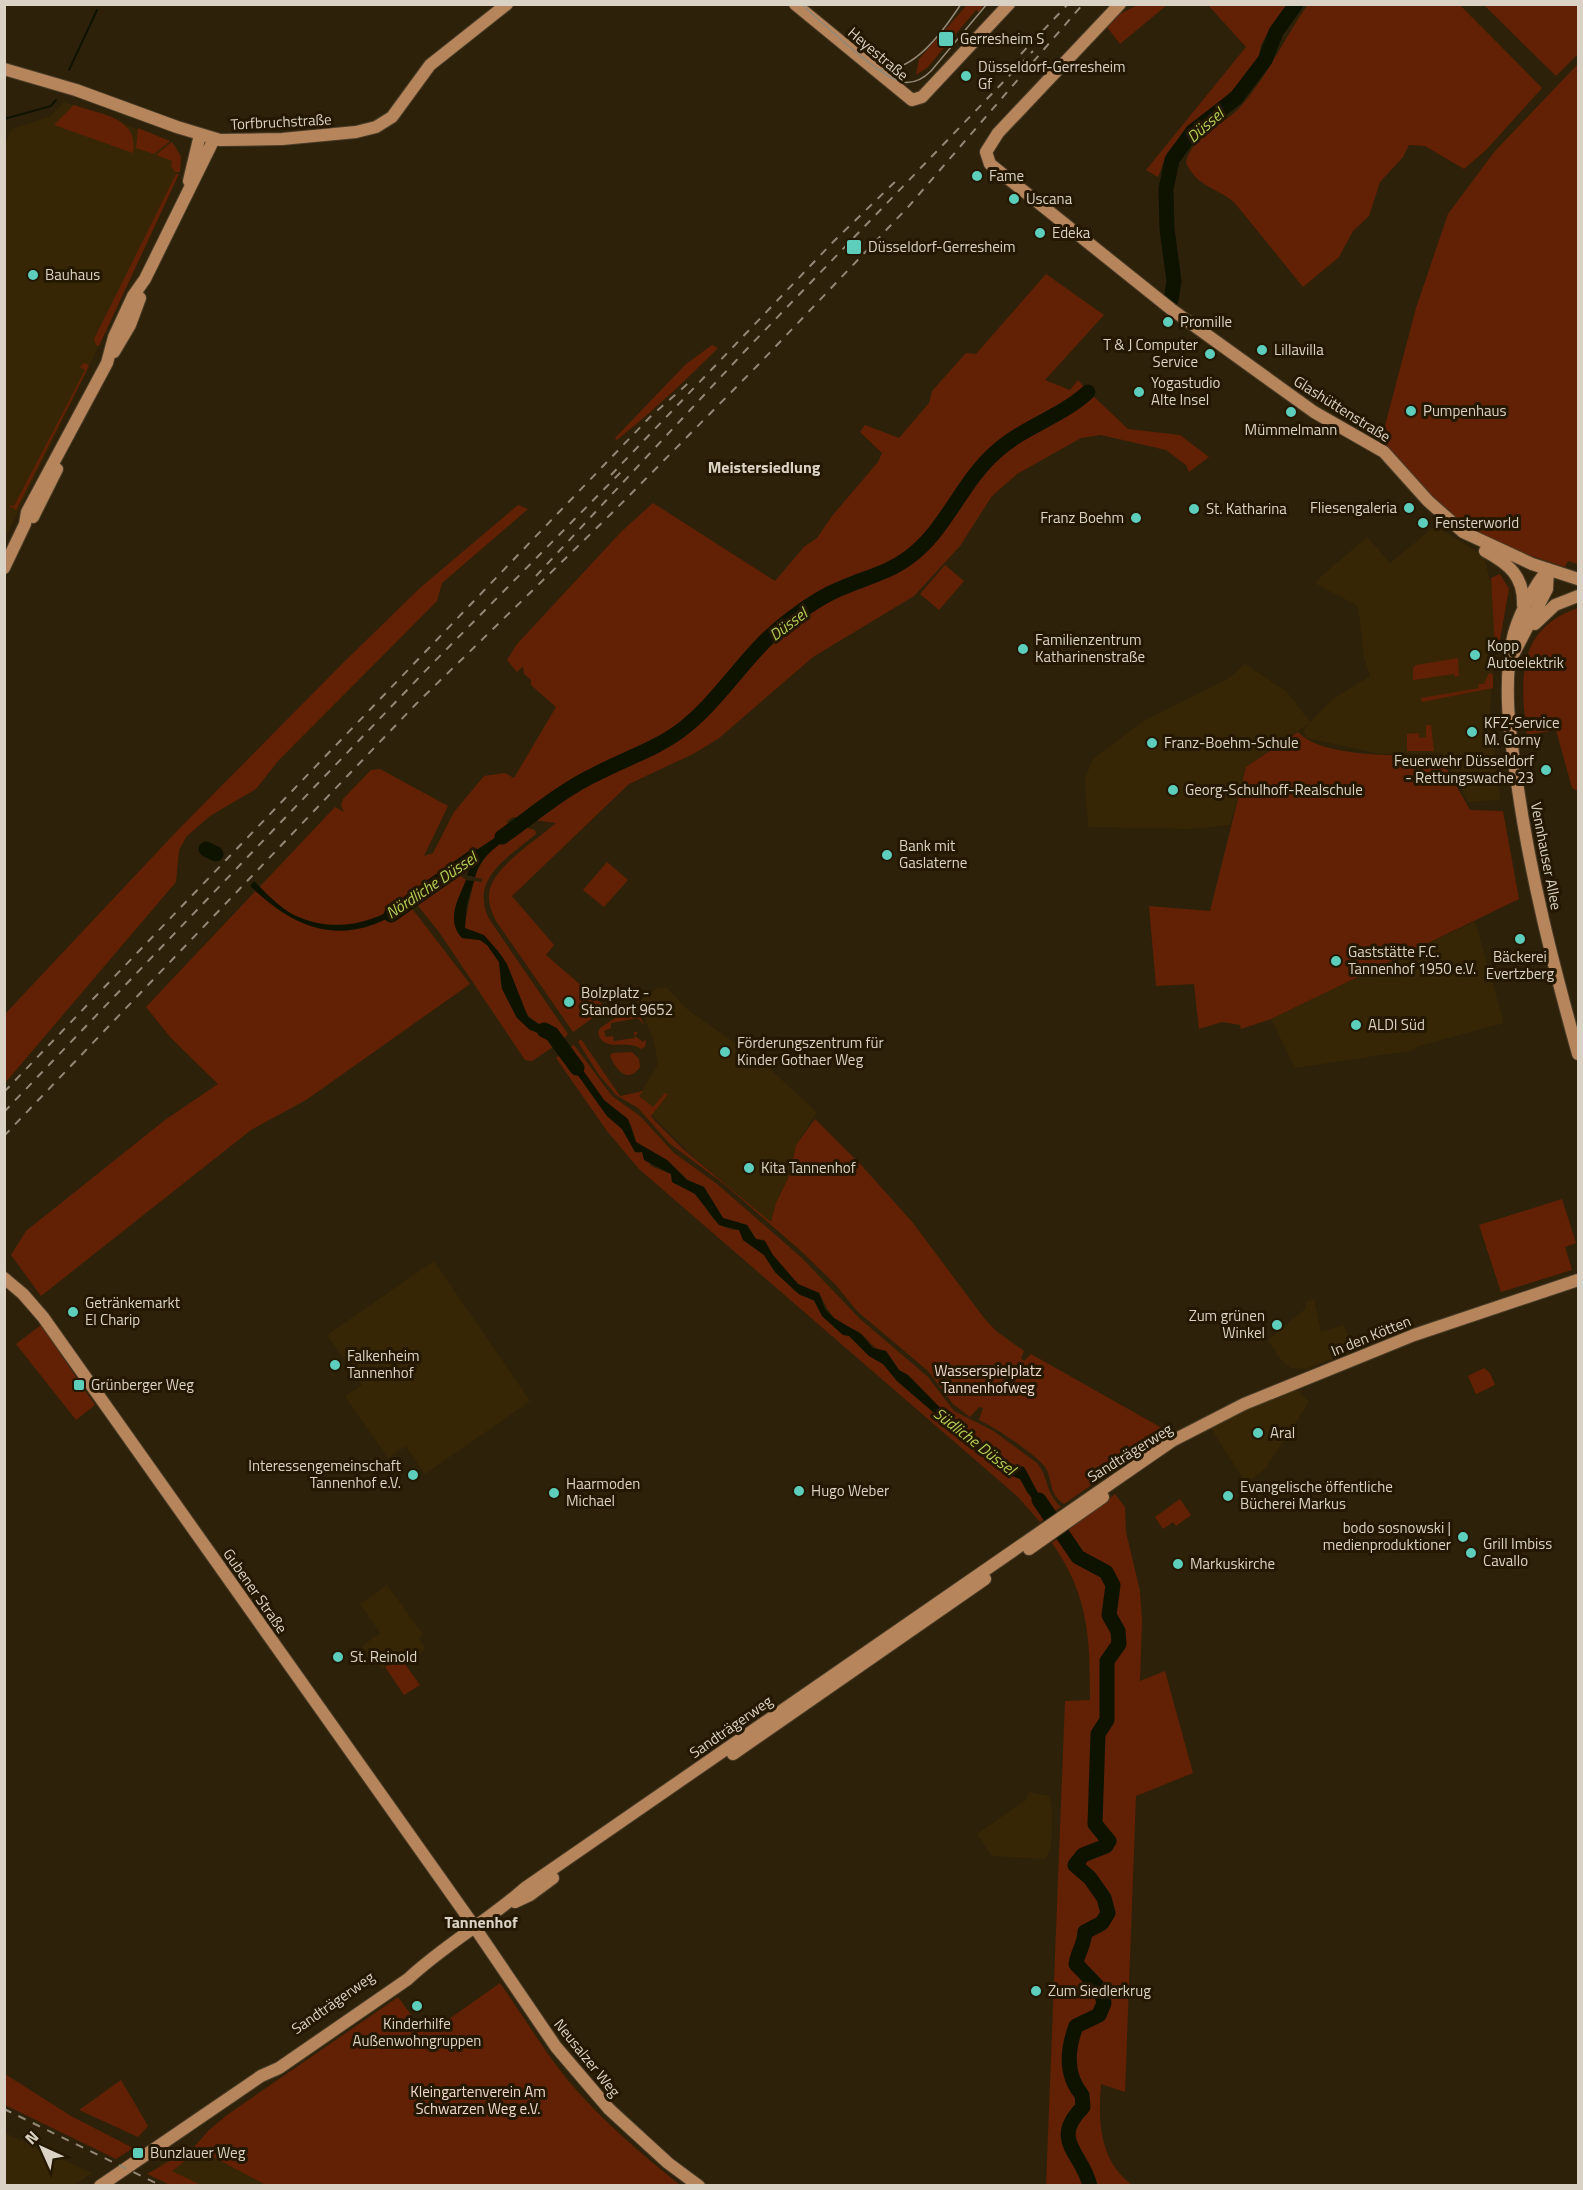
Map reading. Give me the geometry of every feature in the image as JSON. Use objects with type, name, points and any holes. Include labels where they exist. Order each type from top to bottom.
[{"type":"main road","name":"Torfbruchstraße","points":[[4,68],[76,90],[214,139],[233,141],[282,139],[356,132],[376,127],[392,117],[439,57],[507,4]]},
{"type":"main road","name":"Heyestraße","points":[[795,4],[906,97],[915,100],[924,94],[1009,4]]},
{"type":"main road","name":"Glashüttenstraße","points":[[1120,4],[998,133],[986,152],[994,168],[1172,309],[1314,412],[1384,452],[1449,521],[1480,542],[1578,579]]},
{"type":"main road","points":[[187,191],[200,135]]},
{"type":"main road","points":[[4,568],[25,524],[27,512],[66,444],[110,356],[114,337],[133,296],[145,279],[214,139]]},
{"type":"main road","points":[[1480,542],[1485,551],[1512,569],[1521,581],[1524,591],[1521,619]]},
{"type":"main road","name":"Vennhauser Allee","points":[[1548,569],[1536,584],[1512,641],[1506,693],[1527,842],[1542,918],[1578,1054]]},
{"type":"main road","name":"Vennhauser Allee","points":[[1511,660],[1547,589],[1548,569]]},
{"type":"main road","name":"Vennhauser Allee","points":[[1511,660],[1539,618],[1573,597]]},
{"type":"main road","name":"Gubener Straße","points":[[4,1278],[41,1314],[475,1928]]},
{"type":"main road","name":"In den Kötten","points":[[1185,1435],[1244,1404],[1414,1335],[1461,1317],[1577,1282]]},
{"type":"main road","name":"Sandträgerweg","points":[[100,2186],[261,2076],[273,2063],[403,1973],[426,1962],[504,1907],[530,1895],[1047,1531],[1171,1450],[1185,1435]]},
{"type":"main road","name":"Neusalzer Weg","points":[[475,1928],[556,2047],[585,2083],[634,2133],[699,2186]]},
{"type":"shaded area","points":[[64,102],[169,141],[176,146],[181,156],[181,167],[98,348],[5,538],[5,143],[12,129],[51,116]]},
{"type":"shaded area","points":[[1435,526],[1484,556],[1495,602],[1495,653],[1490,707],[1500,800],[1468,802],[1442,753],[1380,754],[1307,738],[1303,731],[1308,724],[1246,767],[1230,825],[1191,829],[1088,827],[1085,778],[1093,759],[1142,722],[1228,679],[1245,664],[1287,692],[1310,722],[1333,699],[1370,676],[1364,658],[1358,606],[1316,584],[1317,580],[1367,537],[1390,563]]},
{"type":"shaded area","points":[[1475,921],[1504,1023],[1415,1047],[1415,1050],[1295,1068],[1271,1019]]},
{"type":"shaded area","points":[[658,987],[667,988],[688,1010],[761,1061],[817,1112],[796,1145],[790,1174],[780,1194],[772,1223],[694,1157],[650,1113],[653,1107],[639,1096],[658,1064],[654,1042],[638,1002]]},
{"type":"shaded area","points":[[434,1261],[530,1401],[425,1474],[406,1446],[388,1458],[345,1396],[362,1385],[327,1335]]},
{"type":"shaded area","points":[[1314,1299],[1321,1332],[1344,1325],[1351,1343],[1349,1353],[1305,1369],[1291,1368],[1281,1360],[1268,1340],[1306,1308],[1305,1302]]},
{"type":"shaded area","points":[[1288,1390],[1299,1391],[1309,1402],[1265,1469],[1246,1483],[1210,1427]]},
{"type":"shaded area","points":[[387,1585],[423,1634],[419,1638],[425,1648],[416,1657],[410,1655],[400,1661],[398,1659],[382,1669],[362,1646],[380,1633],[360,1604]]},
{"type":"shaded area","points":[[1029,1792],[1049,1796],[1052,1810],[1051,1846],[1046,1859],[992,1856],[977,1834],[1026,1800]]},
{"type":"shaded area","points":[[5,2133],[92,2173],[75,2185],[5,2185]]},
{"type":"shaded area","points":[[194,2147],[266,2185],[201,2185],[159,2165]]},
{"type":"green space","points":[[1308,4],[1460,5],[1542,88],[1486,150],[1464,169],[1425,146],[1409,145],[1403,157],[1380,182],[1369,216],[1353,231],[1339,257],[1303,287],[1234,202],[1202,182],[1186,163],[1194,145],[1242,105],[1268,69]]},
{"type":"green space","points":[[967,5],[984,5],[979,12],[976,10],[927,68],[916,75],[919,59]]},
{"type":"green space","points":[[1137,5],[1167,5],[1120,44],[1107,27],[1120,14]]},
{"type":"green space","points":[[1208,5],[1289,5],[1272,25],[1261,45],[1258,60],[1241,83],[1184,132],[1167,153],[1158,177],[1146,170],[1246,47]]},
{"type":"green space","points":[[1484,5],[1578,5],[1578,54],[1556,76]]},
{"type":"green space","points":[[1578,64],[1578,564],[1568,561],[1565,567],[1498,544],[1462,525],[1430,496],[1382,440],[1382,437],[1416,308],[1448,214],[1495,151]]},
{"type":"green space","points":[[74,105],[107,115],[124,125],[133,141],[133,153],[54,125]]},
{"type":"green space","points":[[138,128],[170,141],[154,154],[136,148]]},
{"type":"green space","points":[[172,142],[181,157],[180,172],[175,172],[171,166],[172,161],[156,155]]},
{"type":"green space","points":[[176,174],[179,174],[99,346],[96,345],[94,339]]},
{"type":"green space","points":[[1046,274],[1104,315],[1045,380],[1070,390],[1078,380],[1088,391],[1066,407],[1008,441],[984,462],[936,529],[915,552],[891,567],[826,594],[779,627],[760,644],[692,721],[680,730],[650,748],[576,783],[522,818],[513,817],[506,822],[514,825],[404,898],[470,984],[306,1100],[251,1130],[41,1296],[11,1255],[26,1231],[165,1120],[218,1084],[171,1038],[146,1007],[335,807],[344,812],[341,805],[343,799],[371,770],[380,769],[448,806],[424,856],[433,853],[454,812],[484,776],[505,773],[514,778],[556,707],[531,685],[531,680],[524,674],[523,666],[517,672],[507,660],[517,644],[622,531],[653,503],[775,581],[804,547],[817,538],[832,516],[878,462],[882,453],[860,432],[865,425],[899,438],[929,403],[932,391],[966,353],[976,354]]},
{"type":"green space","points":[[712,345],[718,348],[694,372],[617,440],[615,438],[685,365]]},
{"type":"green space","points":[[84,363],[89,365],[87,370],[16,510],[8,505],[14,506],[85,370],[80,367]]},
{"type":"green space","points":[[1090,393],[1128,429],[1180,435],[1209,457],[1189,472],[1186,465],[1166,450],[1101,435],[1081,438],[1017,474],[992,496],[960,546],[914,596],[813,657],[718,739],[693,754],[629,784],[512,896],[554,945],[546,955],[607,1008],[573,1032],[496,921],[490,904],[491,884],[497,875],[516,855],[556,823],[533,820],[591,780],[654,749],[700,716],[756,652],[793,618],[847,587],[894,569],[917,553],[934,536],[961,492],[984,464],[1019,435],[1078,403]]},
{"type":"green space","points":[[518,505],[528,509],[442,583],[437,601],[278,761],[256,789],[210,816],[187,836],[179,850],[176,882],[5,1083],[5,1014],[177,831],[342,664],[420,588]]},
{"type":"green space","points":[[945,565],[964,581],[939,610],[920,594]]},
{"type":"green space","points":[[1500,574],[1509,589],[1499,645],[1495,648],[1491,578]]},
{"type":"green space","points":[[1578,608],[1578,791],[1572,788],[1556,730],[1527,735],[1523,695],[1527,659],[1533,643],[1543,629],[1558,617]]},
{"type":"green space","points":[[1458,658],[1459,676],[1455,677],[1454,674],[1413,680],[1413,668],[1416,665]]},
{"type":"green space","points":[[1489,673],[1493,675],[1493,688],[1422,702],[1421,698],[1479,688],[1478,684],[1484,684]]},
{"type":"green space","points":[[1426,725],[1431,725],[1434,751],[1407,751],[1407,734],[1419,733],[1419,738],[1426,737]]},
{"type":"green space","points":[[1298,732],[1325,747],[1344,751],[1386,755],[1439,755],[1470,810],[1503,811],[1519,899],[1271,1019],[1241,1029],[1240,1025],[1222,1022],[1199,1029],[1194,984],[1156,986],[1149,906],[1210,911],[1246,767]]},
{"type":"green space","points":[[524,827],[535,830],[536,834],[495,870],[484,892],[484,905],[489,919],[568,1034],[561,1041],[547,1023],[539,1024],[528,1014],[519,998],[506,963],[497,951],[464,926],[474,881],[482,882],[482,879],[475,877],[478,869],[488,854]]},
{"type":"green space","points":[[607,862],[628,880],[604,907],[583,890]]},
{"type":"green space","points":[[457,873],[466,880],[455,909],[454,924],[457,931],[462,938],[480,940],[487,945],[499,962],[501,984],[517,1018],[550,1037],[556,1045],[532,1061],[525,1060],[439,932],[415,902]]},
{"type":"green space","points":[[635,1005],[644,1025],[638,1018],[611,1023],[611,1028],[604,1031],[606,1037],[613,1036],[614,1041],[635,1038],[634,1032],[638,1032],[635,1036],[643,1042],[646,1039],[645,1047],[641,1049],[629,1045],[605,1043],[598,1033],[600,1028]]},
{"type":"green space","name":"Wasserspielplatz Tannenhofweg","points":[[581,1039],[620,1096],[643,1091],[639,1096],[653,1107],[665,1093],[668,1094],[651,1116],[655,1121],[683,1149],[771,1222],[776,1203],[790,1174],[796,1145],[815,1119],[863,1167],[913,1223],[984,1318],[996,1331],[1024,1351],[1021,1358],[1024,1361],[1031,1354],[1160,1427],[1164,1430],[1162,1436],[1064,1504],[1055,1495],[1045,1467],[1033,1455],[979,1420],[983,1408],[979,1407],[970,1417],[953,1404],[928,1371],[857,1311],[835,1284],[801,1251],[724,1184],[669,1143],[638,1108],[616,1095],[599,1075],[578,1042]]},
{"type":"green space","points":[[574,1045],[612,1096],[640,1116],[674,1153],[717,1184],[802,1258],[859,1318],[928,1377],[954,1411],[992,1430],[1037,1463],[1049,1490],[1061,1507],[1053,1512],[1039,1495],[1026,1470],[1006,1463],[992,1445],[980,1443],[976,1436],[953,1421],[908,1375],[899,1370],[886,1351],[877,1348],[859,1332],[836,1320],[819,1293],[798,1284],[772,1255],[764,1240],[756,1239],[747,1225],[723,1218],[704,1187],[688,1180],[667,1160],[636,1142],[631,1125],[604,1100],[568,1049]]},
{"type":"green space","points":[[632,1052],[639,1059],[640,1067],[631,1075],[626,1075],[615,1066],[610,1056],[612,1053]]},
{"type":"green space","points":[[562,1053],[607,1116],[622,1129],[637,1153],[642,1152],[651,1166],[671,1174],[672,1182],[694,1193],[717,1222],[730,1229],[740,1230],[743,1240],[764,1255],[775,1272],[796,1292],[814,1301],[822,1316],[843,1335],[848,1335],[869,1356],[883,1364],[897,1381],[1003,1472],[1020,1479],[1047,1517],[1040,1522],[1017,1496],[639,1169],[607,1131],[556,1058]]},
{"type":"green space","points":[[1562,1199],[1576,1243],[1565,1247],[1572,1270],[1501,1292],[1479,1225]]},
{"type":"green space","points":[[41,1325],[95,1405],[76,1420],[16,1344]]},
{"type":"green space","points":[[1484,1368],[1490,1373],[1495,1385],[1476,1394],[1468,1376]]},
{"type":"green space","points":[[1115,1494],[1125,1507],[1126,1532],[1140,1591],[1142,1621],[1140,1681],[1165,1671],[1193,1773],[1136,1796],[1125,2092],[1101,2084],[1100,2112],[1107,2152],[1121,2175],[1132,2185],[1046,2186],[1065,1701],[1090,1700],[1088,1637],[1085,1618],[1074,1581],[1052,1543]]},
{"type":"green space","points":[[1180,1499],[1191,1515],[1176,1526],[1173,1522],[1163,1529],[1155,1517]]},
{"type":"green space","points":[[399,1659],[420,1685],[404,1695],[385,1667]]},
{"type":"green space","name":"Kleingartenverein Am Schwarzen Weg e.V.","points":[[500,1983],[549,2055],[579,2093],[620,2134],[680,2185],[266,2185],[194,2147],[227,2115],[398,1997],[422,2030],[438,2019],[442,2024]]},
{"type":"green space","points":[[5,2074],[71,2116],[133,2148],[116,2159],[5,2105]]},
{"type":"green space","points":[[121,2080],[148,2126],[138,2137],[79,2110]]},
{"type":"green space","points":[[186,2152],[192,2155],[172,2171],[201,2185],[170,2185],[147,2174]]},
{"type":"water","points":[[514,825],[524,827],[488,854],[478,868],[475,877],[467,875],[473,861],[460,870],[456,864]]},
{"type":"water","points":[[466,880],[474,881],[467,904],[465,928],[484,935],[498,951],[507,964],[528,1017],[539,1024],[549,1024],[561,1041],[556,1045],[550,1037],[530,1030],[517,1018],[502,989],[499,962],[487,945],[480,940],[462,938],[457,931],[454,924],[455,909]]},
{"type":"water","points":[[254,881],[288,912],[308,921],[322,924],[337,925],[366,921],[405,901],[409,906],[387,919],[366,927],[345,931],[326,930],[307,925],[288,916],[250,886]]},
{"type":"water","name":"Südliche Düssel","points":[[568,1049],[604,1100],[628,1119],[636,1142],[667,1160],[687,1180],[704,1187],[723,1218],[747,1225],[756,1239],[765,1241],[773,1255],[798,1284],[819,1293],[825,1309],[834,1318],[861,1334],[873,1348],[886,1351],[899,1370],[908,1375],[953,1421],[976,1436],[980,1443],[991,1445],[1006,1463],[1024,1467],[1039,1495],[1053,1512],[1047,1517],[1027,1492],[1020,1479],[1003,1472],[897,1381],[883,1364],[869,1356],[849,1336],[843,1335],[822,1316],[814,1300],[800,1295],[775,1272],[764,1255],[743,1240],[739,1230],[719,1225],[695,1194],[672,1182],[671,1174],[644,1160],[642,1152],[635,1152],[622,1129],[607,1116],[562,1053]]},
{"type":"waterway","name":"Düssel","points":[[1171,300],[1174,281],[1167,229],[1166,189],[1172,160],[1192,132],[1236,98],[1265,60],[1276,32],[1296,4]]},
{"type":"waterway","points":[[69,70],[97,10]]},
{"type":"waterway","points":[[4,119],[51,106],[56,100]]},
{"type":"waterway","name":"Düssel","points":[[502,837],[583,780],[660,744],[680,731],[708,706],[770,636],[819,599],[908,558],[933,534],[973,477],[997,451],[1088,392]]},
{"type":"waterway","name":"Nördliche Düssel","points":[[206,849],[216,854]]},
{"type":"waterway","name":"Nördliche Düssel","points":[[391,915],[475,856]]},
{"type":"waterway","name":"Südliche Düssel","points":[[544,1030],[552,1034],[577,1068]]},
{"type":"waterway","name":"Südliche Düssel","points":[[1039,1500],[1078,1557],[1106,1572],[1113,1585],[1109,1615],[1118,1631],[1119,1644],[1107,1661],[1107,1720],[1098,1734],[1095,1824],[1109,1841],[1106,1846],[1083,1855],[1075,1865],[1090,1878],[1104,1898],[1108,1913],[1102,1923],[1085,1932],[1076,1964],[1100,1989],[1104,2003],[1099,2015],[1076,2026],[1069,2053],[1070,2071],[1082,2095],[1083,2107],[1073,2119],[1068,2138],[1090,2186]]},
{"type":"tram line","points":[[801,4],[880,71],[902,82],[918,80],[931,71],[987,4]]},
{"type":"tram line","points":[[877,69],[890,69],[902,65],[926,49],[961,4]]},
{"type":"railway","points":[[1021,54],[1068,4]]},
{"type":"railway","points":[[4,1136],[416,704],[614,511],[758,365],[909,206],[1083,4]]},
{"type":"railway","points":[[536,576],[744,352],[1033,51]]},
{"type":"railway","points":[[611,475],[834,241],[899,178]]},
{"type":"railway","points":[[4,1092],[650,417],[693,379]]},
{"type":"railway","points":[[4,1112],[431,665],[621,472]]},
{"type":"railway","points":[[4,2109],[162,2186]]},
{"type":"place","name":"Gerresheim S","points":[[946,39]]},
{"type":"place","name":"Düsseldorf-Gerresheim Gf","points":[[966,76]]},
{"type":"place","name":"Fame","points":[[977,176]]},
{"type":"place","name":"Uscana","points":[[1014,199]]},
{"type":"place","name":"Edeka","points":[[1040,233]]},
{"type":"place","name":"Düsseldorf-Gerresheim","points":[[854,247]]},
{"type":"place","name":"Bauhaus","points":[[33,275]]},
{"type":"place","name":"Promille","points":[[1168,322]]},
{"type":"place","name":"Lillavilla","points":[[1262,350]]},
{"type":"place","name":"T & J Computer Service","points":[[1210,354]]},
{"type":"place","name":"Yogastudio Alte Insel","points":[[1139,392]]},
{"type":"place","name":"Pumpenhaus","points":[[1411,411]]},
{"type":"place","name":"Mümmelmann","points":[[1291,412]]},
{"type":"place","name":"Fliesengaleria","points":[[1409,508]]},
{"type":"place","name":"St. Katharina","points":[[1194,509]]},
{"type":"place","name":"Franz Boehm","points":[[1136,518]]},
{"type":"place","name":"Fensterworld","points":[[1423,523]]},
{"type":"place","name":"Familienzentrum Katharinenstraße","points":[[1023,649]]},
{"type":"place","name":"Kopp Autoelektrik","points":[[1475,655]]},
{"type":"place","name":"KFZ-Service M. Gorny","points":[[1472,732]]},
{"type":"place","name":"Franz-Boehm-Schule","points":[[1152,743]]},
{"type":"place","name":"Feuerwehr Düsseldorf - Rettungswache 23","points":[[1546,770]]},
{"type":"place","name":"Georg-Schulhoff-Realschule","points":[[1173,790]]},
{"type":"place","name":"Bank mit Gaslaterne","points":[[887,855]]},
{"type":"place","name":"Bäckerei Evertzberg","points":[[1520,939]]},
{"type":"place","name":"Gaststätte F.C. Tannenhof 1950 e.V.","points":[[1336,961]]},
{"type":"place","name":"Bolzplatz - Standort 9652","points":[[569,1002]]},
{"type":"place","name":"ALDI Süd","points":[[1356,1025]]},
{"type":"place","name":"Förderungszentrum für Kinder Gothaer Weg","points":[[725,1052]]},
{"type":"place","name":"Kita Tannenhof","points":[[749,1168]]},
{"type":"place","name":"Getränkemarkt El Charip","points":[[73,1312]]},
{"type":"place","name":"Zum grünen Winkel","points":[[1277,1325]]},
{"type":"place","name":"Falkenheim Tannenhof","points":[[335,1365]]},
{"type":"place","name":"Grünberger Weg","points":[[79,1385]]},
{"type":"place","name":"Aral","points":[[1258,1433]]},
{"type":"place","name":"Interessengemeinschaft Tannenhof e.V.","points":[[413,1475]]},
{"type":"place","name":"Hugo Weber","points":[[799,1491]]},
{"type":"place","name":"Haarmoden Michael","points":[[554,1493]]},
{"type":"place","name":"Evangelische öffentliche Bücherei Markus","points":[[1228,1496]]},
{"type":"place","name":"bodo sosnowski | medienproduktioner","points":[[1463,1537]]},
{"type":"place","name":"Grill Imbiss Cavallo","points":[[1471,1553]]},
{"type":"place","name":"Markuskirche","points":[[1178,1564]]},
{"type":"place","name":"St. Reinold","points":[[338,1657]]},
{"type":"place","name":"Zum Siedlerkrug","points":[[1036,1991]]},
{"type":"place","name":"Kinderhilfe Außenwohngruppen","points":[[417,2006]]},
{"type":"place","name":"Bunzlauer Weg","points":[[138,2153]]},
{"type":"district","name":"Meistersiedlung","points":[[764,467]]},
{"type":"district","name":"Tannenhof","points":[[481,1922]]}]
